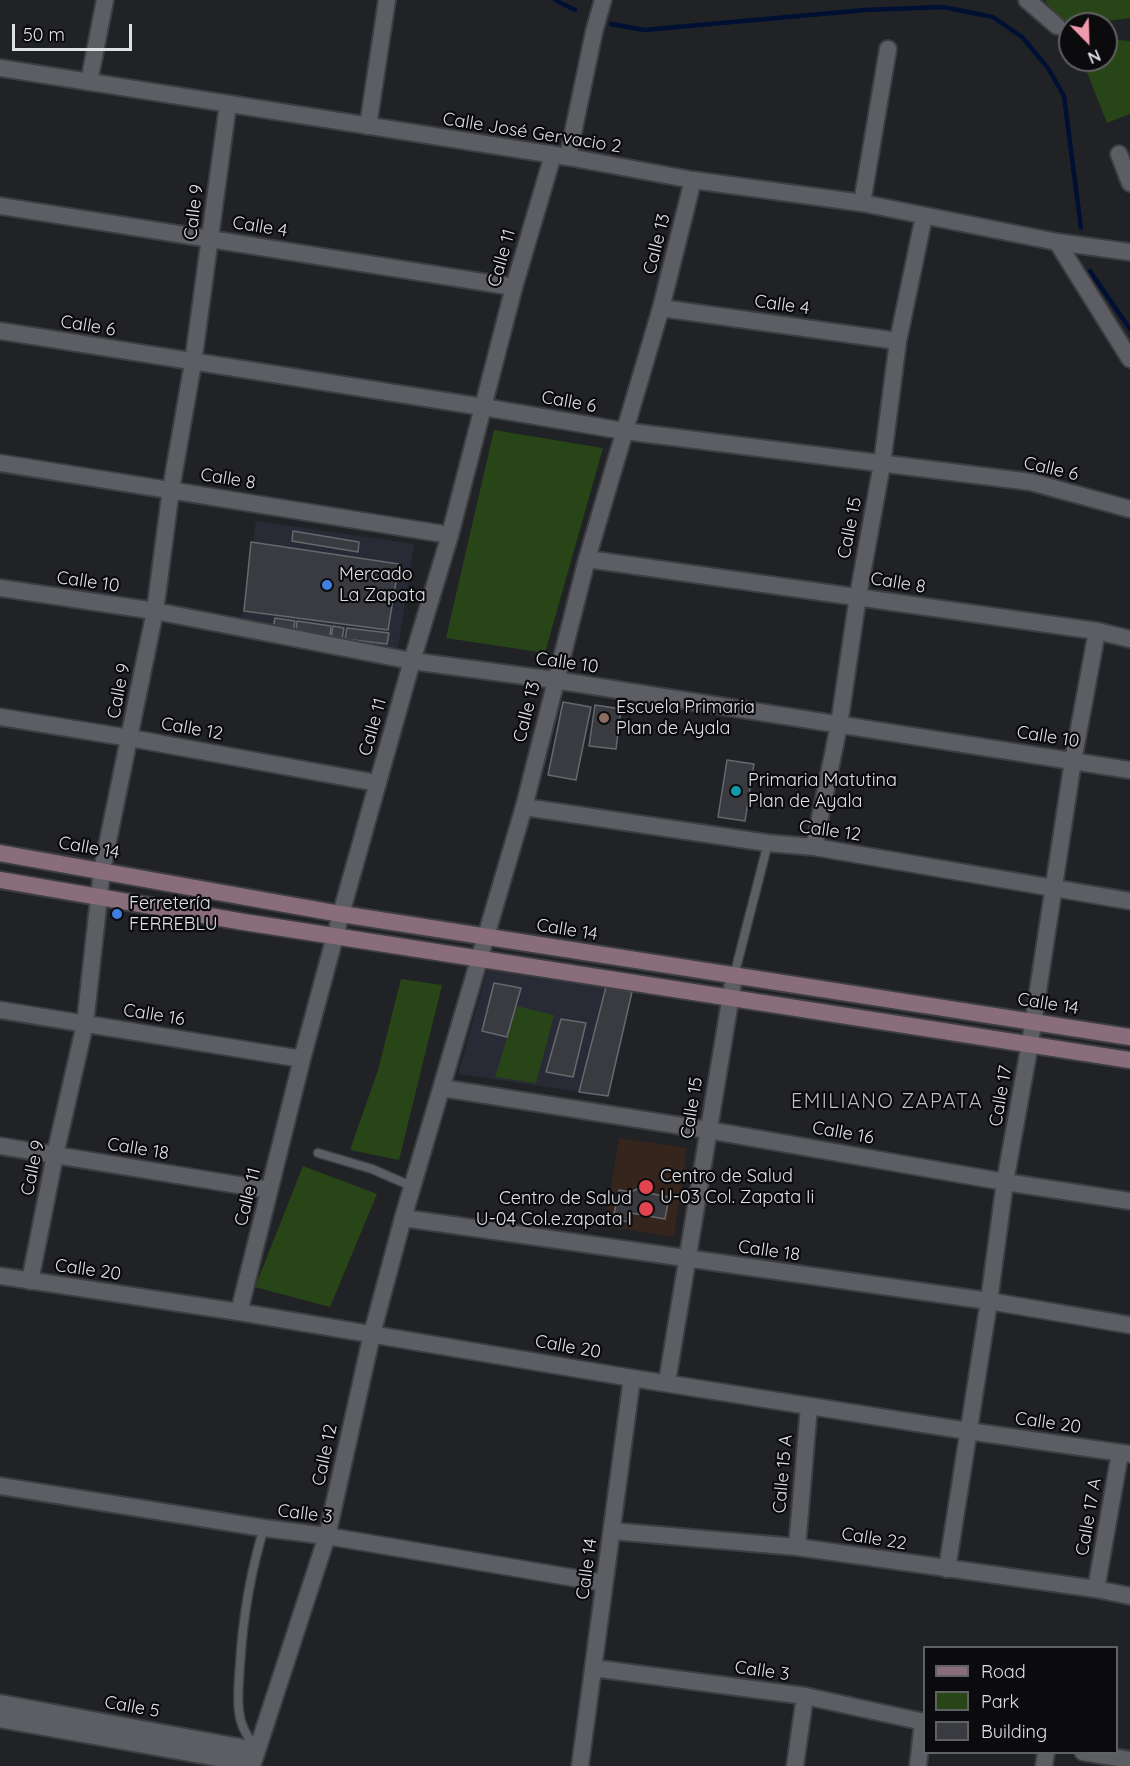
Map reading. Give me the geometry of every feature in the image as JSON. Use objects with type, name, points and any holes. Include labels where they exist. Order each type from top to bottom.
[{"type":"main road","name":"Calle 14","points":[[0,853],[341,914],[1130,1037]]},
{"type":"main road","points":[[0,880],[244,922],[1130,1059]]},
{"type":"street","points":[[89,82],[105,0]]},
{"type":"street","points":[[368,126],[387,0]]},
{"type":"street","name":"Calle 11","points":[[239,1312],[302,1059],[377,783],[450,535],[514,287],[561,156],[603,0]]},
{"type":"street","points":[[1026,0],[1057,26]]},
{"type":"street","points":[[862,203],[888,49]]},
{"type":"street","name":"Calle José Gervacio 2","points":[[0,68],[561,156],[693,180],[862,203],[1057,242],[1130,252]]},
{"type":"street","name":"Calle 9","points":[[30,1281],[55,1155],[85,1024],[102,870],[154,611],[171,489],[193,363],[228,104]]},
{"type":"street","points":[[1119,154],[1130,183]]},
{"type":"street","name":"Calle 13","points":[[402,1218],[524,807],[587,559],[661,308],[693,180]]},
{"type":"street","name":"Calle 4","points":[[0,206],[514,287]]},
{"type":"street","name":"Calle 15","points":[[814,847],[839,725],[858,596],[882,464],[898,341],[924,216]]},
{"type":"street","points":[[1057,242],[1130,359]]},
{"type":"street","name":"Calle 4","points":[[661,308],[898,341]]},
{"type":"street","name":"Calle 6","points":[[0,331],[193,363],[483,406],[624,431],[1031,482],[1130,509]]},
{"type":"street","name":"Calle 8","points":[[0,463],[450,535]]},
{"type":"street","name":"Calle 8","points":[[587,559],[1097,631],[1130,639]]},
{"type":"street","name":"Calle 10","points":[[0,588],[154,611],[412,661],[555,680],[1130,770]]},
{"type":"street","name":"Calle 17","points":[[947,1569],[989,1301],[1005,1182],[1034,1022],[1073,761],[1097,631]]},
{"type":"street","name":"Calle 12","points":[[0,717],[377,783]]},
{"type":"street","name":"Calle 12","points":[[524,807],[768,843],[814,847],[1053,886],[1130,901]]},
{"type":"street","name":"Calle 15","points":[[667,1382],[734,977]]},
{"type":"street","name":"Calle 16","points":[[0,1010],[302,1059]]},
{"type":"street","name":"Calle 16","points":[[442,1088],[1130,1201]]},
{"type":"street","name":"Calle 18","points":[[0,1146],[269,1190]]},
{"type":"street","name":"Calle 12","points":[[254,1760],[327,1536],[372,1334],[402,1218]]},
{"type":"street","name":"Calle 18","points":[[402,1218],[989,1301],[1130,1325]]},
{"type":"street","name":"Calle 20","points":[[0,1276],[239,1312],[632,1378],[1125,1454]]},
{"type":"street","name":"Calle 14","points":[[580,1766],[632,1378]]},
{"type":"street","name":"Calle 15 A","points":[[797,1547],[809,1406]]},
{"type":"street","name":"Calle 17 A","points":[[1096,1589],[1125,1454]]},
{"type":"street","name":"Calle 3","points":[[0,1486],[327,1536],[604,1583]]},
{"type":"street","name":"Calle 22","points":[[612,1531],[797,1547],[1096,1589],[1130,1596]]},
{"type":"street","name":"Calle 3","points":[[593,1668],[805,1696],[923,1722]]},
{"type":"street","points":[[795,1766],[805,1696]]},
{"type":"street","name":"Calle 5","points":[[0,1703],[254,1760]]},
{"type":"street","name":"Calle 5","points":[[0,1719],[254,1760]]},
{"type":"street","points":[[918,1766],[923,1729]]},
{"type":"street","points":[[1095,1754],[1130,1760]]},
{"type":"lane","name":"Calle 15","points":[[734,977],[768,843]]},
{"type":"lane","points":[[318,1152],[372,1169],[411,1186]]},
{"type":"lane","points":[[254,1760],[239,1712],[239,1680],[242,1622],[264,1528]]},
{"type":"shaded area","name":"Mercado La Zapata","points":[[256,521],[414,544],[398,648],[240,626]]},
{"type":"shaded area","points":[[488,968],[632,992],[608,1096],[458,1074]]},
{"type":"shaded area","name":"Centro de Salud U-03 Col. Zapata Ii","points":[[619,1138],[687,1148],[674,1237],[605,1226]]},
{"type":"green space","points":[[1045,0],[1130,0],[1130,18],[1118,20],[1118,12],[1058,12],[1058,21]]},
{"type":"green space","points":[[1118,40],[1130,41],[1130,114],[1107,123],[1087,72],[1118,72]]},
{"type":"green space","points":[[494,430],[603,448],[545,653],[446,638]]},
{"type":"green space","points":[[401,979],[442,985],[399,1160],[350,1150],[378,1070]]},
{"type":"green space","points":[[517,1006],[554,1015],[536,1083],[495,1077]]},
{"type":"green space","points":[[303,1166],[377,1194],[330,1307],[255,1287]]},
{"type":"building","points":[[293,531],[359,542],[358,552],[292,541]]},
{"type":"building","points":[[251,542],[399,564],[388,630],[244,611]]},
{"type":"building","points":[[275,618],[295,621],[293,632],[273,629]]},
{"type":"building","points":[[297,621],[331,626],[330,637],[296,632]]},
{"type":"building","points":[[333,626],[344,628],[342,639],[331,638]]},
{"type":"building","points":[[347,628],[389,633],[387,644],[345,639]]},
{"type":"building","points":[[563,702],[591,707],[576,780],[548,775]]},
{"type":"building","points":[[595,705],[621,709],[616,749],[589,746]]},
{"type":"building","name":"Primaria Matutina Plan de Ayala","points":[[727,760],[754,764],[745,821],[718,817]]},
{"type":"building","points":[[494,983],[521,988],[507,1037],[482,1031]]},
{"type":"building","points":[[606,987],[632,992],[608,1096],[579,1092]]},
{"type":"building","points":[[561,1019],[586,1023],[573,1077],[546,1072]]},
{"type":"building","points":[[639,1188],[642,1192],[669,1197],[665,1219],[631,1213],[629,1222],[613,1219],[619,1190],[631,1192]]},
{"type":"waterway","points":[[555,0],[575,10]]},
{"type":"waterway","points":[[611,24],[644,30],[865,10],[943,7],[993,17],[1022,37],[1048,68],[1064,96],[1081,228]]},
{"type":"waterway","points":[[1090,271],[1130,329]]},
{"type":"place","name":"Mercado La Zapata","points":[[327,585]]},
{"type":"place","name":"Escuela Primaria Plan de Ayala","points":[[604,718]]},
{"type":"place","name":"Primaria Matutina Plan de Ayala","points":[[736,791]]},
{"type":"place","name":"Ferretería FERREBLU","points":[[117,914]]},
{"type":"place","name":"Centro de Salud U-03 Col. Zapata Ii","points":[[646,1187]]},
{"type":"place","name":"Centro de Salud U-04 Col.e.zapata I","points":[[646,1209]]},
{"type":"district","name":"EMILIANO ZAPATA","points":[[887,1102]]}]
